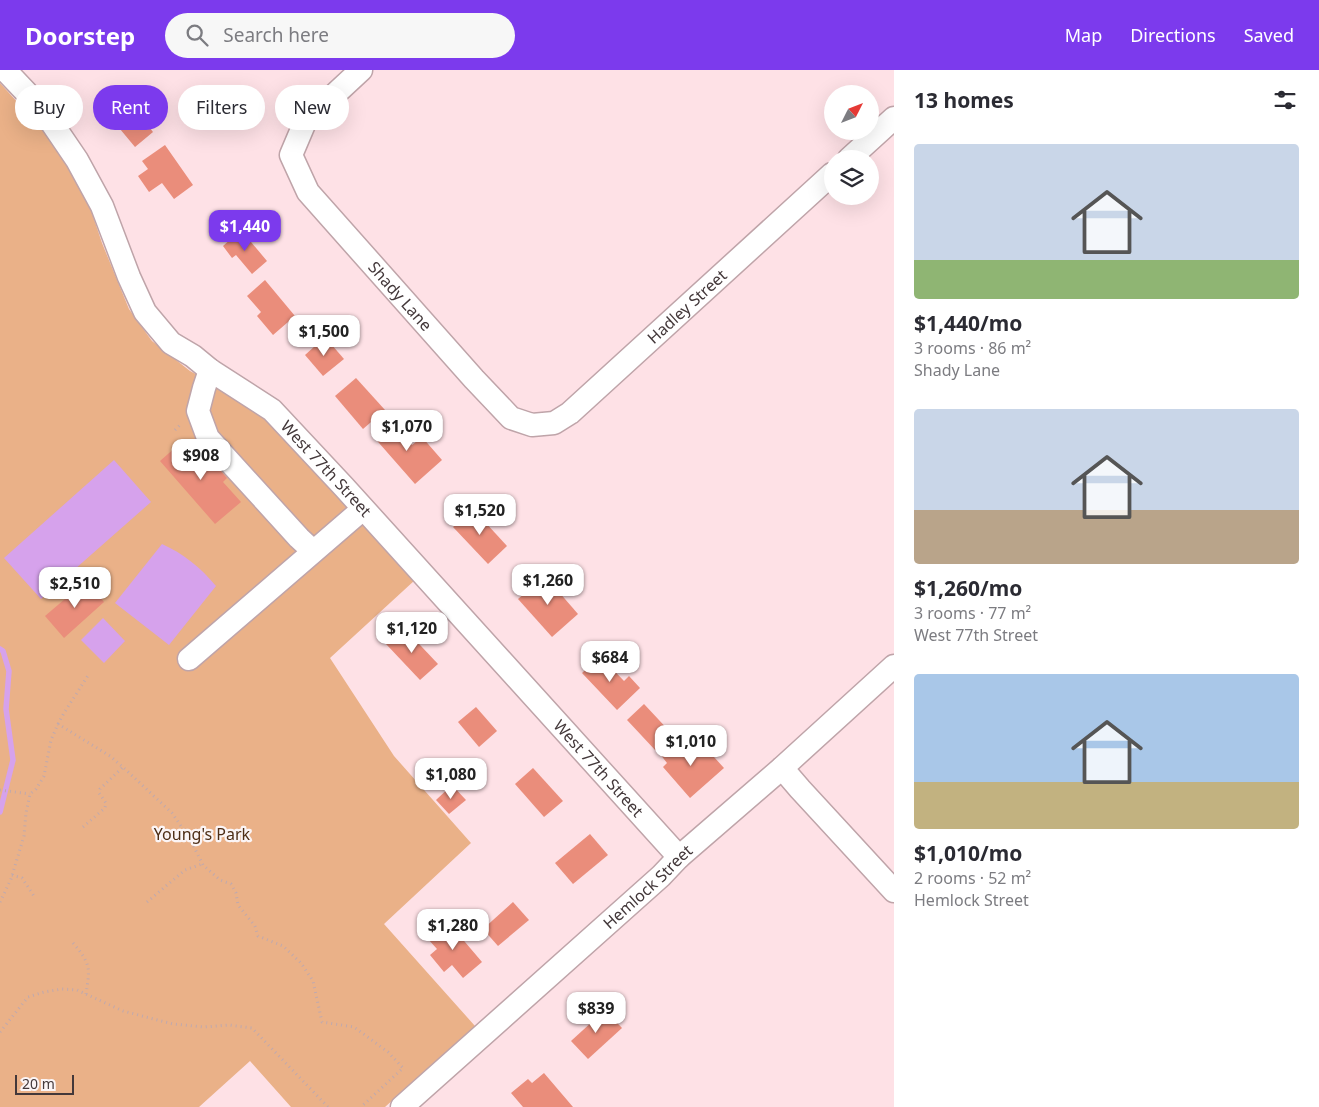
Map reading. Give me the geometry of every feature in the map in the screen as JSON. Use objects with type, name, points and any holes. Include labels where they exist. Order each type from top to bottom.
[{"type":"street","name":"West 77th Street","points":[[5,70],[43,110],[77,160],[102,206],[129,277],[145,312],[171,343],[272,410],[679,857]]},
{"type":"street","name":"Shady Lane","points":[[361,70],[305,122],[291,155],[308,192],[511,418],[532,425]]},
{"type":"street","points":[[859,150],[894,118]]},
{"type":"street","name":"Hadley Street","points":[[532,425],[554,423],[570,413],[824,181]]},
{"type":"street","points":[[210,370],[198,411],[208,438],[313,551]]},
{"type":"street","points":[[189,659],[363,509]]},
{"type":"street","name":"Hemlock Street","points":[[402,1107],[894,666]]},
{"type":"street","points":[[782,768],[894,891]]},
{"type":"path","points":[[0,902],[12,875],[24,836],[30,794],[36,789],[44,776],[51,740],[64,713],[89,674]]},
{"type":"path","points":[[58,724],[110,756],[172,813],[190,839],[202,864],[220,880],[231,884],[236,894],[238,906],[255,926],[258,936],[284,946],[301,963],[313,981],[322,1022],[354,1028],[388,1052],[403,1068],[361,1107]]},
{"type":"path","points":[[83,827],[90,823],[105,808],[106,803],[100,793],[100,789],[123,767]]},
{"type":"path","points":[[0,790],[30,794]]},
{"type":"path","points":[[148,902],[152,896],[185,870],[202,864]]},
{"type":"path","points":[[12,875],[22,878],[34,896]]},
{"type":"path","points":[[73,943],[88,966],[86,995]]},
{"type":"path","points":[[0,1032],[28,997],[62,989],[77,990],[123,1011],[173,1024],[204,1027],[229,1025],[252,1028],[328,1107]]},
{"type":"green space","name":"Young's Park","points":[[0,83],[15,100],[15,130],[42,130],[65,159],[91,210],[102,243],[129,309],[152,341],[190,371],[246,401],[265,415],[415,580],[330,658],[394,756],[471,843],[384,924],[475,1026],[385,1107],[291,1107],[250,1061],[199,1107],[0,1107]]},
{"type":"shaded area","points":[[114,460],[151,502],[41,599],[4,558]]},
{"type":"shaded area","points":[[162,544],[191,562],[216,586],[169,645],[115,603]]},
{"type":"shaded area","points":[[103,618],[125,641],[104,663],[81,640]]},
{"type":"building","points":[[121,130],[151,130],[153,132],[135,147]]},
{"type":"building","points":[[165,145],[193,185],[174,199],[162,183],[149,192],[138,176],[148,169],[142,161]]},
{"type":"building","points":[[241,230],[267,261],[252,274],[236,255],[232,258],[223,246]]},
{"type":"building","points":[[265,280],[295,316],[273,335],[257,316],[261,312],[247,296]]},
{"type":"building","points":[[325,337],[344,359],[323,376],[305,355]]},
{"type":"building","points":[[356,378],[385,410],[363,429],[335,396]]},
{"type":"building","points":[[390,420],[412,445],[422,437],[442,460],[415,484],[372,435]]},
{"type":"building","points":[[185,439],[208,465],[213,462],[227,478],[223,482],[241,502],[215,524],[160,461]]},
{"type":"building","points":[[473,509],[507,546],[488,564],[453,527]]},
{"type":"building","points":[[545,576],[578,614],[552,637],[518,599]]},
{"type":"building","points":[[86,581],[104,602],[64,638],[45,616]]},
{"type":"building","points":[[403,627],[438,664],[420,680],[386,644]]},
{"type":"building","points":[[600,656],[624,681],[629,676],[640,688],[617,710],[582,673]]},
{"type":"building","points":[[644,704],[673,735],[656,751],[627,720]]},
{"type":"building","points":[[476,707],[497,731],[479,747],[458,722]]},
{"type":"building","points":[[675,741],[683,749],[689,744],[696,753],[704,746],[724,768],[690,798],[663,767],[667,763],[660,754]]},
{"type":"building","points":[[533,768],[563,801],[544,817],[515,784]]},
{"type":"building","points":[[452,785],[466,800],[449,814],[436,800]]},
{"type":"building","points":[[590,834],[608,855],[573,884],[555,863]]},
{"type":"building","points":[[513,902],[529,920],[498,946],[483,929]]},
{"type":"building","points":[[448,922],[482,962],[463,978],[452,965],[444,972],[430,955],[437,949],[428,939]]},
{"type":"building","points":[[605,1010],[622,1028],[588,1059],[571,1041]]},
{"type":"building","points":[[544,1073],[573,1107],[523,1107],[511,1093],[528,1079],[532,1083]]},
{"type":"waterway","points":[[0,649],[3,651],[9,671],[6,709],[13,760],[0,812]]}]
